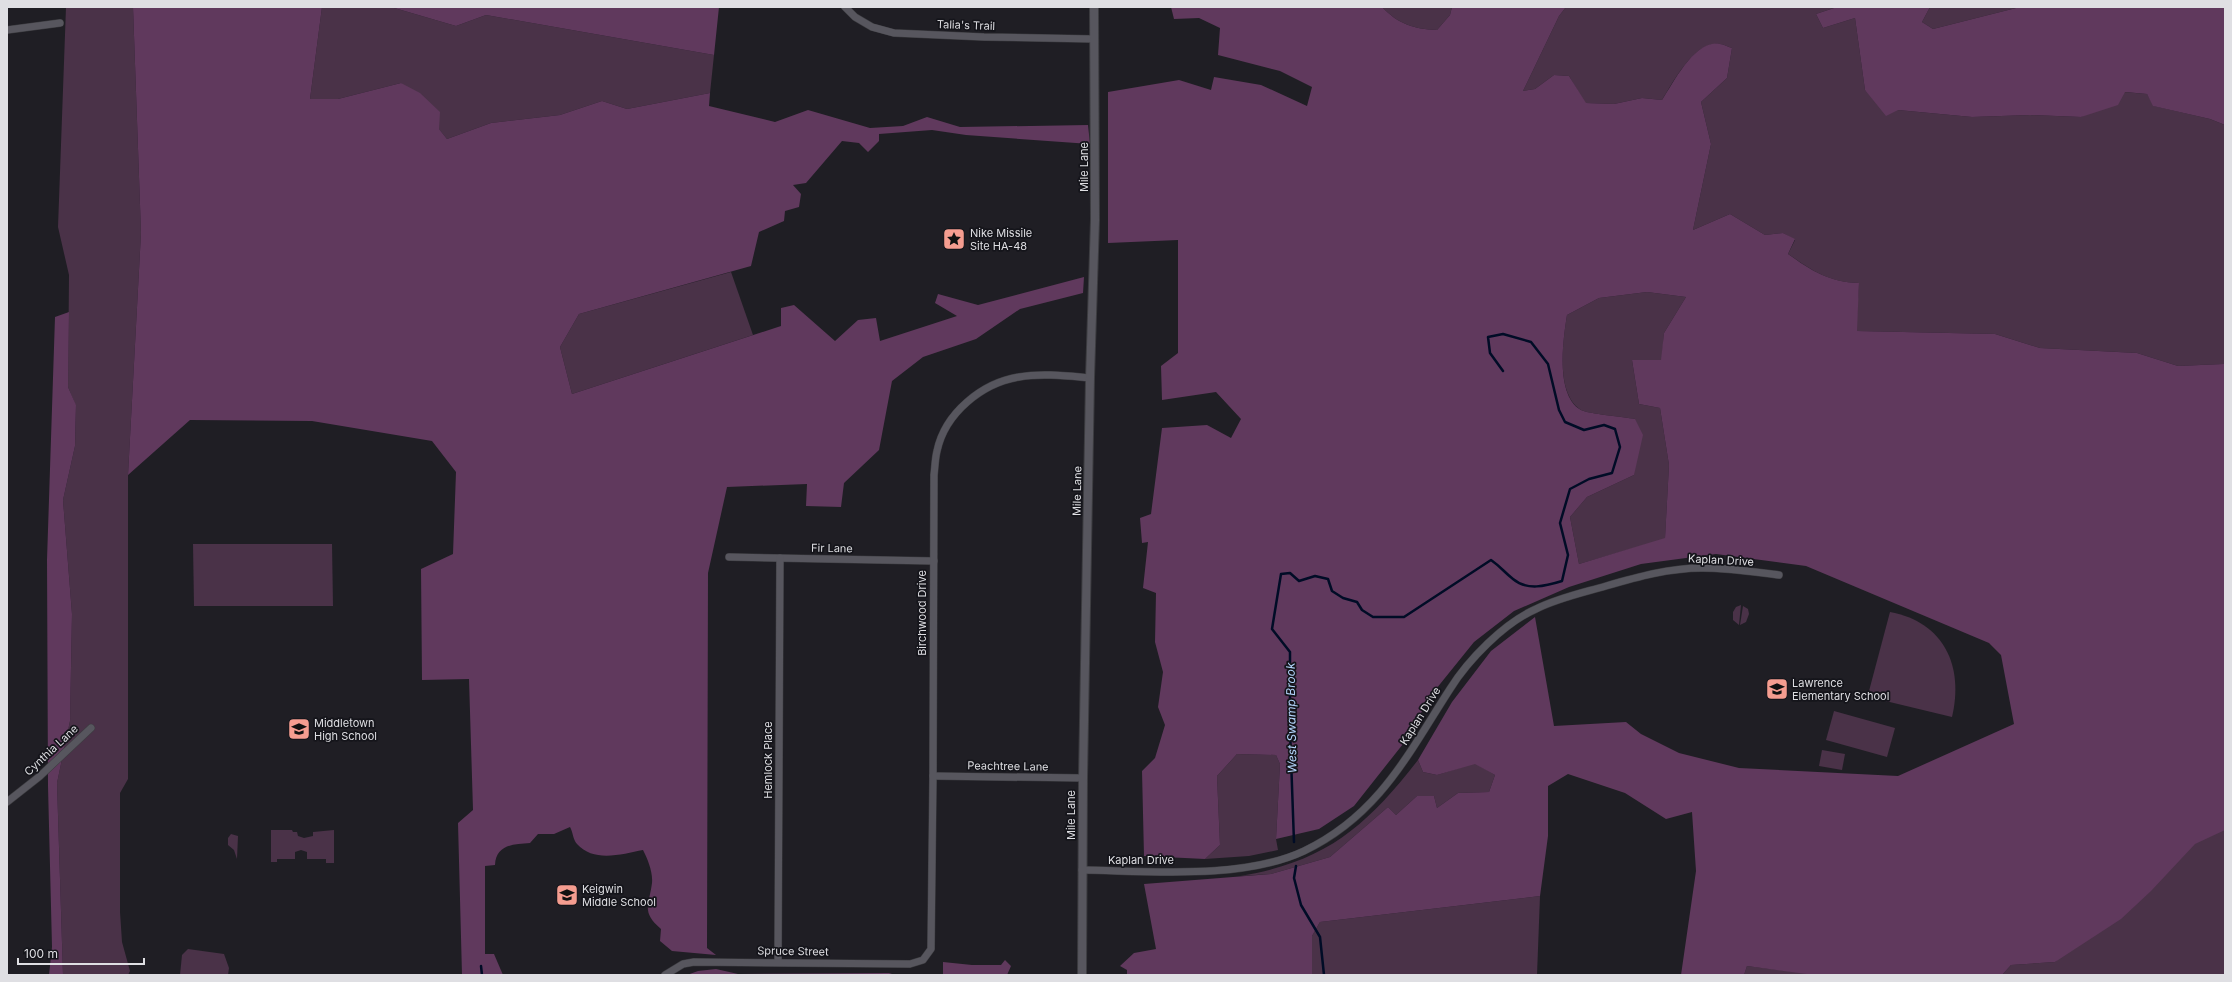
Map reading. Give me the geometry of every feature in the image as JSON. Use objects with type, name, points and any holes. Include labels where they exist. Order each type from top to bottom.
[{"type":"street","name":"Talia's Trail","points":[[844,7],[855,17],[872,27],[894,33],[984,37],[1094,39]]},
{"type":"street","name":"Mile Lane","points":[[1082,975],[1083,778],[1090,378],[1095,220],[1094,7]]},
{"type":"street","points":[[7,30],[60,23]]},
{"type":"street","name":"Birchwood Drive","points":[[924,960],[930,949],[933,776],[934,475],[937,450],[944,431],[966,402],[1001,381],[1020,376],[1041,375],[1090,378]]},
{"type":"street","name":"Fir Lane","points":[[729,557],[934,561]]},
{"type":"street","name":"Hemlock Place","points":[[778,962],[780,558]]},
{"type":"street","name":"Kaplan Drive","points":[[1082,870],[1232,869],[1258,865],[1303,851],[1327,839],[1355,817],[1384,789],[1416,745],[1451,687],[1477,654],[1515,621],[1534,609],[1553,601],[1641,576],[1674,569],[1727,569],[1779,575]]},
{"type":"street","name":"Cynthia Lane","points":[[7,802],[40,776],[91,728]]},
{"type":"street","name":"Peachtree Lane","points":[[933,776],[1083,778]]},
{"type":"street","name":"Spruce Street","points":[[664,975],[683,964],[694,962],[910,964],[924,960]]},
{"type":"shaded area","points":[[66,7],[133,7],[141,233],[128,475],[128,779],[120,793],[120,912],[122,942],[130,971],[128,975],[63,975],[57,783],[70,721],[72,614],[63,500],[75,446],[76,406],[68,387],[69,275],[58,227]]},
{"type":"shaded area","points":[[133,7],[322,7],[310,99],[338,99],[401,83],[420,93],[440,112],[439,129],[447,139],[491,123],[560,115],[602,101],[627,109],[710,93],[709,106],[775,122],[808,110],[870,128],[903,126],[927,117],[960,127],[1088,125],[1090,144],[966,135],[932,130],[879,134],[879,141],[868,152],[859,143],[842,141],[806,183],[793,185],[801,194],[799,207],[785,211],[784,221],[759,232],[751,266],[579,314],[560,347],[572,394],[781,326],[781,308],[794,305],[835,341],[858,320],[876,318],[880,341],[957,316],[935,303],[938,294],[978,305],[1084,277],[1083,293],[1020,309],[976,339],[923,357],[892,381],[879,450],[844,483],[841,507],[806,506],[807,484],[727,487],[708,573],[707,948],[716,955],[672,951],[660,941],[661,929],[651,918],[648,908],[652,875],[643,850],[608,856],[592,854],[577,844],[570,827],[554,834],[538,834],[530,843],[506,847],[498,853],[495,865],[485,866],[485,954],[494,954],[503,975],[462,975],[458,823],[473,810],[469,679],[422,680],[421,569],[453,554],[456,472],[432,441],[312,421],[190,420],[128,475],[141,233]]},
{"type":"shaded area","points":[[322,7],[391,7],[456,26],[486,15],[714,55],[710,93],[627,109],[602,101],[560,115],[491,123],[447,139],[401,83],[338,99],[310,99]]},
{"type":"shaded area","points":[[391,7],[719,7],[714,55],[486,15],[456,26]]},
{"type":"shaded area","points":[[1171,7],[1382,7],[1394,18],[1414,27],[1437,30],[1450,15],[1452,7],[1566,7],[1559,16],[1523,91],[1535,89],[1554,75],[1569,76],[1586,103],[1614,104],[1642,98],[1662,100],[1686,63],[1694,55],[1702,48],[1711,44],[1723,44],[1732,48],[1727,78],[1701,102],[1711,144],[1693,230],[1730,214],[1765,235],[1783,233],[1795,239],[1788,254],[1813,270],[1830,278],[1859,283],[1857,331],[1995,334],[2040,348],[2137,353],[2178,366],[2223,364],[2225,362],[2225,830],[2195,844],[2151,891],[2121,919],[2055,962],[2011,965],[2002,975],[1814,975],[1747,966],[1744,975],[1681,975],[1696,871],[1692,812],[1666,819],[1625,793],[1568,774],[1548,786],[1548,836],[1540,896],[1320,922],[1312,936],[1312,975],[1127,975],[1127,970],[1120,966],[1134,953],[1156,949],[1144,884],[1271,874],[1330,857],[1388,807],[1396,815],[1417,796],[1434,796],[1437,808],[1458,793],[1489,792],[1495,775],[1475,764],[1437,775],[1423,772],[1418,760],[1452,702],[1491,651],[1535,617],[1554,726],[1626,722],[1641,734],[1679,753],[1739,768],[1898,776],[2014,724],[2001,655],[1989,643],[1806,566],[1716,554],[1641,564],[1569,587],[1514,611],[1474,642],[1432,694],[1403,744],[1354,806],[1319,829],[1276,839],[1280,764],[1276,755],[1237,754],[1217,776],[1220,845],[1205,859],[1144,856],[1142,771],[1155,758],[1165,725],[1158,707],[1163,672],[1155,642],[1156,593],[1143,588],[1148,542],[1142,543],[1140,518],[1151,514],[1162,428],[1207,425],[1231,438],[1241,419],[1216,392],[1162,400],[1161,366],[1178,353],[1178,240],[1108,243],[1108,92],[1179,80],[1211,90],[1214,77],[1261,85],[1307,106],[1312,87],[1280,71],[1218,55],[1220,28],[1199,18],[1174,19]],"holes":[[[1647,292],[1686,297],[1664,333],[1661,360],[1632,360],[1639,404],[1660,408],[1669,465],[1665,538],[1579,564],[1570,517],[1587,497],[1634,475],[1643,435],[1635,419],[1581,410],[1573,403],[1567,392],[1563,366],[1567,315],[1599,298]]]},
{"type":"shaded area","points":[[1382,7],[1452,7],[1450,15],[1437,30],[1414,27],[1394,18]]},
{"type":"shaded area","points":[[1566,7],[1837,7],[1816,14],[1823,28],[1855,18],[1865,90],[1898,110],[1972,117],[2030,115],[2081,117],[2124,92],[2147,94],[2154,106],[2210,119],[2225,125],[2225,362],[2223,364],[2178,366],[2137,353],[2040,348],[1995,334],[1856,331],[1859,283],[1830,278],[1813,270],[1788,254],[1795,240],[1783,233],[1765,235],[1730,214],[1693,230],[1711,144],[1701,102],[1727,78],[1732,48],[1720,44],[1711,45],[1702,49],[1686,64],[1662,100],[1642,98],[1614,104],[1585,103],[1569,76],[1554,75],[1535,89],[1523,91],[1559,16]]},
{"type":"shaded area","points":[[1837,7],[1930,7],[1922,22],[1933,29],[2020,7],[2225,7],[2225,125],[2210,119],[2153,106],[2147,94],[2125,92],[2118,105],[2081,117],[2030,115],[1972,117],[1898,110],[1886,116],[1865,90],[1855,18],[1823,28],[1816,14]]},
{"type":"shaded area","points":[[1930,7],[2020,7],[1933,29],[1922,22]]},
{"type":"shaded area","points":[[731,272],[753,335],[572,394],[560,347],[579,314]]},
{"type":"shaded area","points":[[1647,292],[1686,297],[1664,333],[1662,360],[1632,360],[1639,404],[1660,408],[1669,465],[1665,539],[1579,564],[1570,517],[1587,497],[1634,475],[1635,419],[1581,410],[1573,402],[1567,392],[1563,366],[1567,315],[1599,298]]},
{"type":"shaded area","points":[[69,312],[68,387],[76,405],[75,446],[63,500],[72,614],[70,721],[57,783],[63,975],[49,975],[52,947],[48,786],[47,560],[55,317]]},
{"type":"shaded area","points":[[193,544],[332,544],[333,606],[194,606]]},
{"type":"shaded area","points":[[1741,605],[1739,625],[1733,620],[1733,612],[1736,607]]},
{"type":"shaded area","points":[[1743,606],[1748,609],[1749,614],[1746,622],[1740,625]]},
{"type":"shaded area","points":[[1890,612],[1909,617],[1924,625],[1937,636],[1946,649],[1952,664],[1955,680],[1955,698],[1952,717],[1873,698],[1869,691]]},
{"type":"shaded area","points":[[1834,711],[1895,728],[1887,757],[1826,740]]},
{"type":"shaded area","points":[[1822,750],[1845,754],[1842,770],[1819,766]]},
{"type":"shaded area","points":[[1237,754],[1276,755],[1280,764],[1276,839],[1278,850],[1249,856],[1205,859],[1220,845],[1217,776]]},
{"type":"shaded area","points":[[1418,760],[1423,772],[1437,775],[1475,763],[1495,775],[1489,792],[1458,793],[1437,808],[1434,796],[1417,796],[1396,815],[1388,807],[1330,857],[1271,874],[1240,876],[1270,870],[1296,861],[1320,851],[1341,838],[1380,804],[1399,784]]},
{"type":"shaded area","points":[[2225,796],[2225,975],[2002,975],[2011,965],[2055,962]]},
{"type":"shaded area","points":[[271,830],[292,830],[293,832],[297,832],[298,836],[304,838],[313,836],[313,832],[334,830],[334,863],[326,863],[326,859],[307,859],[307,852],[301,850],[295,852],[295,859],[277,859],[277,862],[271,862]]},
{"type":"shaded area","points":[[231,834],[238,836],[237,859],[234,850],[228,845],[228,838]]},
{"type":"shaded area","points":[[1540,896],[1537,975],[1312,975],[1312,936],[1320,922]]},
{"type":"shaded area","points":[[188,949],[224,954],[229,968],[228,975],[180,975],[182,955]]},
{"type":"shaded area","points":[[1005,960],[1011,966],[1007,975],[943,975],[943,962],[972,965],[1001,965]]},
{"type":"shaded area","points":[[1747,966],[1813,974],[1814,975],[1744,975]]},
{"type":"shaded area","points":[[716,969],[738,974],[889,973],[895,975],[687,975],[698,971]]},
{"type":"waterway","name":"West Swamp Brook","points":[[1294,842],[1290,730],[1290,652],[1272,629],[1281,574],[1290,573],[1299,581],[1315,576],[1328,579],[1332,591],[1343,598],[1357,602],[1362,610],[1373,617],[1404,617],[1491,560],[1518,583],[1524,585],[1543,586],[1562,581],[1568,555],[1560,523],[1570,489],[1589,479],[1612,473],[1620,447],[1615,429],[1604,425],[1584,430],[1565,422],[1559,410],[1548,364],[1531,342],[1503,334],[1488,337],[1490,353],[1503,371]]},
{"type":"waterway","name":"West Swamp Brook","points":[[1296,866],[1294,878],[1301,905],[1320,937],[1324,975]]},
{"type":"waterway","points":[[481,966],[482,975]]},
{"type":"place","name":"Nike Missile Site HA-48","points":[[954,239]]},
{"type":"place","name":"Lawrence Elementary School","points":[[1777,689]]},
{"type":"place","name":"Middletown High School","points":[[299,729]]},
{"type":"place","name":"Keigwin Middle School","points":[[567,895]]}]
